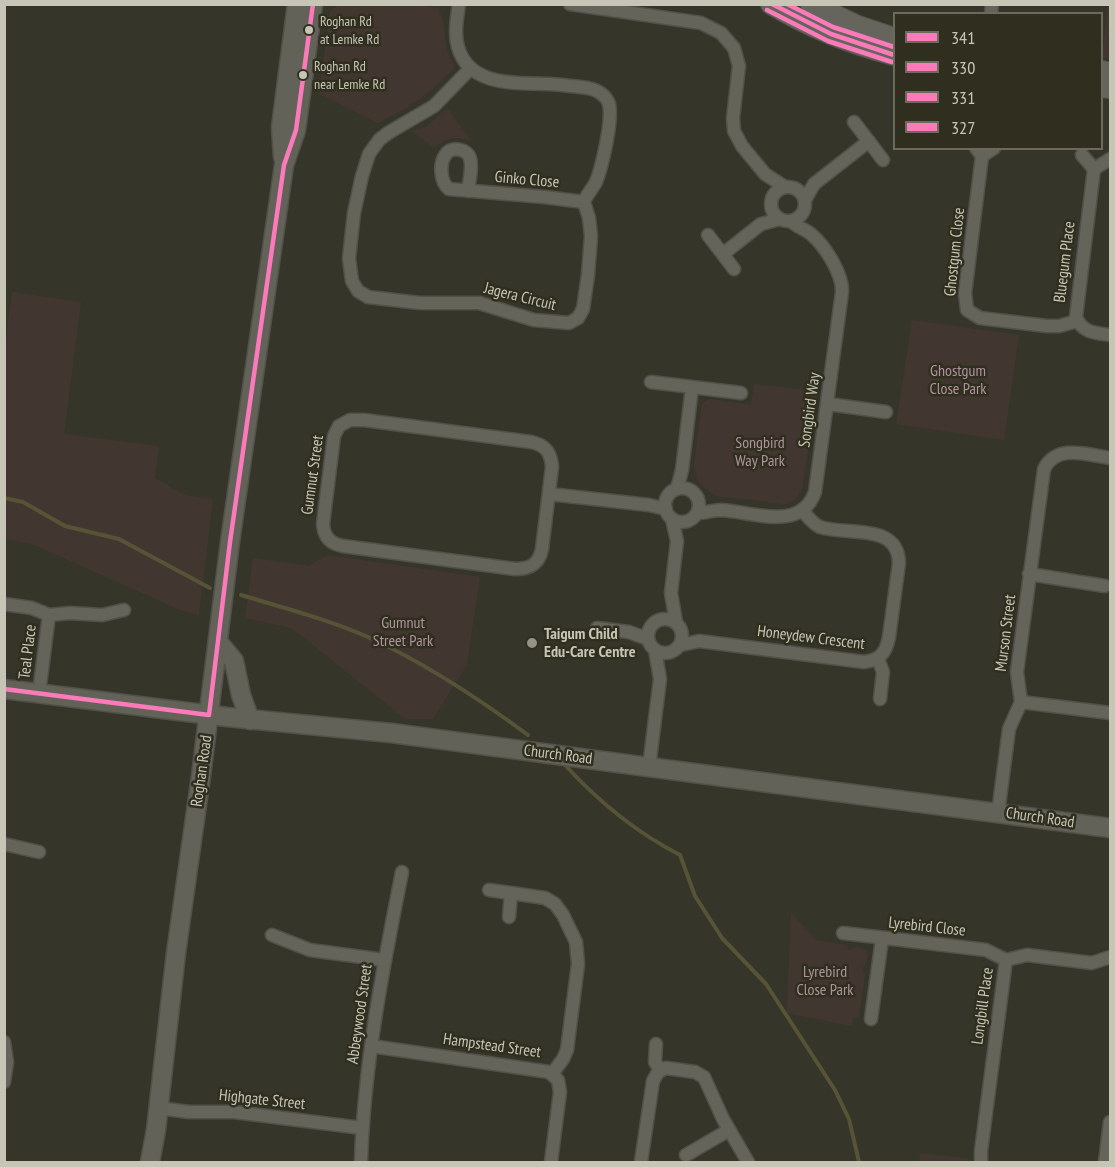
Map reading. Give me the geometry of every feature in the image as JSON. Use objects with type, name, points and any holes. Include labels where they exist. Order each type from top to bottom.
[{"type":"main road","name":"Roghan Road","points":[[284,165],[281,127],[297,4]]},
{"type":"main road","name":"Roghan Road","points":[[150,1162],[219,643],[230,542],[284,165],[296,130],[314,4]]},
{"type":"main road","points":[[771,4],[824,31],[853,43],[893,55]]},
{"type":"main road","points":[[811,4],[858,26],[893,38]]},
{"type":"main road","points":[[219,643],[234,661],[241,694],[250,720]]},
{"type":"main road","name":"Church Road","points":[[4,689],[250,720],[391,733],[1110,828]]},
{"type":"street","points":[[459,4],[457,39],[461,54],[470,69],[512,84],[588,88],[602,94],[608,102],[610,112],[604,153],[594,185],[584,202]]},
{"type":"street","points":[[570,4],[701,23],[714,28],[729,41],[739,66],[733,118],[734,131],[742,146],[765,174],[791,188],[804,207]]},
{"type":"street","name":"Jagera Circuit","points":[[470,69],[434,106],[388,133],[369,154],[357,195],[349,258],[352,281],[358,291],[368,297],[420,303],[479,303],[534,320],[569,323],[578,318],[584,309],[591,236],[584,202]]},
{"type":"street","points":[[854,123],[883,160]]},
{"type":"street","points":[[761,224],[800,217],[814,184],[868,141]]},
{"type":"street","name":"Ghostgum Close","points":[[980,152],[964,293],[968,310],[980,318],[1047,327],[1077,321]]},
{"type":"street","points":[[1082,155],[1094,170],[1110,159]]},
{"type":"street","name":"Bluegum Place","points":[[1094,170],[1076,307],[1077,321],[1088,331],[1110,335]]},
{"type":"street","points":[[765,174],[776,216],[785,220]]},
{"type":"street","points":[[723,254],[761,224],[772,202],[791,188],[814,184]]},
{"type":"street","name":"Ginko Close","points":[[468,191],[584,202]]},
{"type":"street","name":"Songbird Way","points":[[804,207],[810,234]]},
{"type":"street","name":"Songbird Way","points":[[785,220],[810,234],[837,268],[842,280],[815,492],[803,511]]},
{"type":"street","points":[[708,235],[734,269]]},
{"type":"street","points":[[651,382],[741,393]]},
{"type":"street","points":[[682,489],[682,470],[692,387]]},
{"type":"street","points":[[828,404],[886,412]]},
{"type":"street","name":"Gumnut Street","points":[[350,420],[538,443],[547,449],[552,461],[549,494],[541,555],[535,564],[526,568],[515,569],[337,545],[329,540],[323,528],[334,436],[339,426],[350,420]]},
{"type":"street","name":"Murson Street","points":[[1021,702],[1016,678],[1043,475],[1047,463],[1053,456],[1067,452],[1110,458]]},
{"type":"street","points":[[677,541],[668,509],[668,496],[682,489],[695,494],[698,507]]},
{"type":"street","points":[[549,494],[649,505],[668,509],[677,521],[687,521]]},
{"type":"street","points":[[698,507],[783,517],[803,511]]},
{"type":"street","points":[[649,634],[660,619],[671,593],[677,541],[687,521],[698,507]]},
{"type":"street","name":"Honeydew Crescent","points":[[680,633],[699,641],[864,662],[878,659],[888,644],[899,563],[898,551],[891,541],[882,536],[821,527],[811,521],[803,511]]},
{"type":"street","points":[[1029,574],[1109,587]]},
{"type":"street","points":[[649,767],[660,679],[680,633],[671,593]]},
{"type":"street","name":"Teal Place","points":[[4,604],[27,607],[49,615],[70,613],[102,615],[124,610]]},
{"type":"street","name":"Teal Place","points":[[39,693],[49,615]]},
{"type":"street","points":[[660,619],[666,618],[680,633]]},
{"type":"street","points":[[597,628],[649,634]]},
{"type":"street","points":[[649,634],[655,650],[660,679]]},
{"type":"street","points":[[655,650],[660,653],[670,653]]},
{"type":"street","points":[[878,659],[883,672],[880,699]]},
{"type":"street","points":[[998,813],[1009,729],[1021,702],[1110,713]]},
{"type":"street","points":[[4,844],[39,852]]},
{"type":"street","name":"Abbeywood Street","points":[[361,1162],[362,1128],[384,960],[402,872]]},
{"type":"street","points":[[489,890],[545,898],[555,904],[563,915],[578,948],[567,1050],[552,1074]]},
{"type":"street","points":[[509,917],[511,893]]},
{"type":"street","name":"Lyrebird Close","points":[[843,933],[986,950],[1006,960]]},
{"type":"street","points":[[272,935],[310,950],[384,960]]},
{"type":"street","points":[[871,1019],[882,939]]},
{"type":"street","name":"Longbill Place","points":[[981,1162],[1006,960],[1027,955],[1092,963],[1110,957]]},
{"type":"street","points":[[4,1042],[7,1062],[4,1082]]},
{"type":"street","points":[[656,1044],[655,1062],[660,1070]]},
{"type":"street","name":"Hampstead Street","points":[[372,1046],[540,1069],[552,1074],[558,1080],[560,1092],[551,1162]]},
{"type":"street","points":[[641,1162],[653,1081],[660,1070],[666,1068],[695,1072],[704,1077],[729,1130],[748,1162]]},
{"type":"street","name":"Highgate Street","points":[[158,1108],[198,1112],[234,1112],[362,1128]]},
{"type":"street","points":[[1105,1162],[1110,1122]]},
{"type":"street","points":[[686,1155],[729,1130]]},
{"type":"green space","points":[[338,5],[415,5],[438,8],[450,58],[455,67],[436,85],[401,111],[377,123],[319,94],[330,11]]},
{"type":"green space","points":[[1108,5],[1110,5],[1110,59],[1103,58]]},
{"type":"green space","points":[[447,108],[471,141],[452,138],[435,148],[412,131],[426,127]]},
{"type":"green space","points":[[12,292],[81,302],[64,434],[159,446],[155,478],[184,495],[213,499],[199,615],[180,610],[32,544],[5,539],[4,354]]},
{"type":"green space","name":"Ghostgum Close Park","points":[[912,320],[1019,335],[1004,440],[896,424]]},
{"type":"green space","name":"Songbird Way Park","points":[[754,384],[813,391],[816,397],[802,489],[795,500],[784,504],[715,496],[697,479],[694,466],[702,403],[710,399],[751,405]]},
{"type":"green space","name":"Gumnut Street Park","points":[[327,555],[480,577],[467,664],[433,719],[405,719],[292,628],[245,618],[253,558],[309,566]]},
{"type":"green space","name":"Lyrebird Close Park","points":[[791,912],[816,940],[846,945],[849,950],[857,946],[867,952],[867,962],[862,968],[865,974],[859,1017],[853,1018],[852,1026],[787,1013]]},
{"type":"green space","points":[[920,1153],[969,1159],[970,1162],[919,1162]]},
{"type":"waterway","points":[[4,498],[23,502],[65,526],[119,539],[210,588]]},
{"type":"waterway","points":[[241,595],[337,625],[389,647],[451,682],[528,735]]},
{"type":"waterway","points":[[565,765],[618,815],[680,855],[695,896],[722,938],[766,984],[835,1090],[849,1119],[859,1162]]},
{"type":"transit line","name":"341","points":[[209,715],[230,542],[284,165],[296,130],[313,4]]},
{"type":"transit line","name":"330","points":[[772,4],[831,34],[893,55]]},
{"type":"transit line","name":"327","points":[[787,4],[833,27],[893,47]]},
{"type":"transit line","name":"331","points":[[767,10],[828,41],[892,62]]},
{"type":"transit line","name":"341","points":[[4,689],[209,715]]},
{"type":"place","name":"Roghan Rd at Lemke Rd","points":[[309,30]]},
{"type":"place","name":"Roghan Rd near Lemke Rd","points":[[303,75]]},
{"type":"place","name":"Taigum Child Edu-Care Centre","points":[[532,643]]}]
